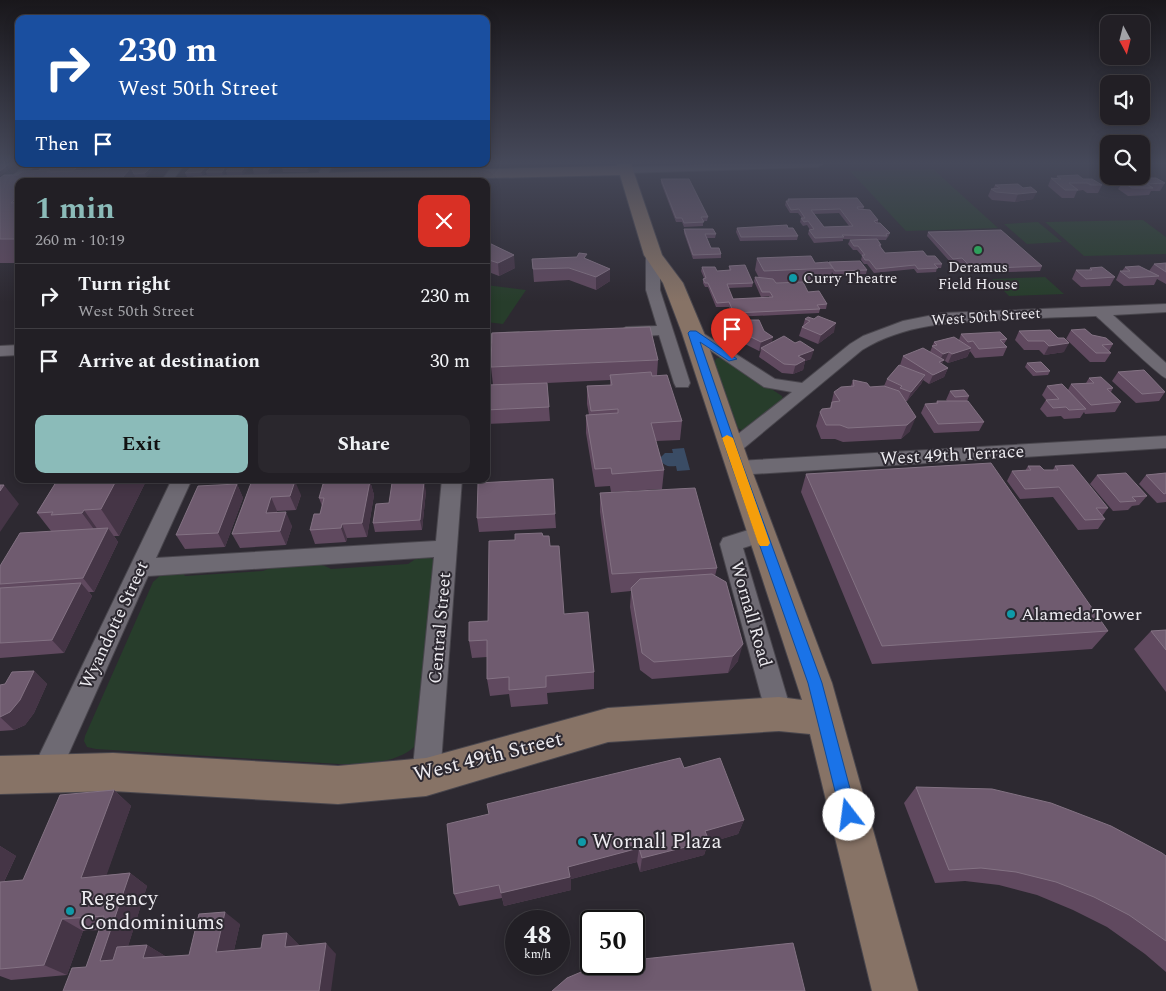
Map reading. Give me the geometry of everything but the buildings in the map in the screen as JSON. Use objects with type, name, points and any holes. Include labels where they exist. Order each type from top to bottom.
[{"type":"street","name":"Wornall Road","points":[[639,210],[653,255],[653,290],[682,383]]},
{"type":"street","name":"Wornall Road","points":[[653,255],[673,283],[693,333],[734,458],[815,683],[895,991]]},
{"type":"street","name":"West 50th Street","points":[[734,458],[806,389],[856,347],[903,326],[943,318],[1166,308]]},
{"type":"street","points":[[1100,311],[1153,358],[1166,373]]},
{"type":"street","points":[[616,333],[666,330]]},
{"type":"street","points":[[693,333],[770,383],[806,389]]},
{"type":"street","points":[[490,339],[536,336]]},
{"type":"street","points":[[0,351],[15,350]]},
{"type":"street","name":"West 49th Terrace","points":[[734,458],[1166,442]]},
{"type":"street","name":"Wyandotte Street","points":[[46,772],[180,483]]},
{"type":"street","name":"Central Street","points":[[426,776],[452,483]]},
{"type":"street","name":"Wornall Road","points":[[761,534],[731,544],[779,714]]},
{"type":"street","points":[[141,568],[447,548]]},
{"type":"street","name":"West 49th Street","points":[[0,775],[46,772],[113,772],[338,785],[426,776],[608,725],[779,714],[824,719]]},
{"type":"green space","points":[[887,210],[978,210],[998,228],[906,231]]},
{"type":"green space","points":[[1143,220],[1166,237],[1166,254],[1084,256],[1045,222]]},
{"type":"green space","points":[[1038,222],[1062,242],[1027,244],[1004,224]]},
{"type":"green space","points":[[1045,277],[1064,294],[1009,296],[992,279]]},
{"type":"green space","points":[[490,286],[526,290],[503,324],[490,322]]},
{"type":"green space","points":[[717,358],[725,358],[782,396],[784,401],[743,431],[738,428],[714,362]]},
{"type":"green space","points":[[429,557],[434,560],[419,742],[403,755],[371,763],[339,764],[87,747],[84,741],[85,736],[153,582],[163,573],[182,571],[185,576],[263,571],[279,566],[307,563],[331,569],[408,564],[417,558]]},
{"type":"water","points":[[684,448],[690,470],[677,471],[676,466],[666,465],[661,461],[660,458],[665,453],[673,453],[672,449]]},
{"type":"slow traffic","points":[[727,438],[764,543]]},
{"type":"place","name":"Deramus Field House","points":[[978,250]]},
{"type":"place","name":"Curry Theatre","points":[[793,278]]},
{"type":"place","name":"AlamedaTower","points":[[1011,614]]},
{"type":"place","name":"Wornall Plaza","points":[[582,842]]},
{"type":"place","name":"Regency Condominiums","points":[[70,911]]},
{"type":"route","points":[[732,359],[693,333],[734,458],[815,683],[849,815]]}]
